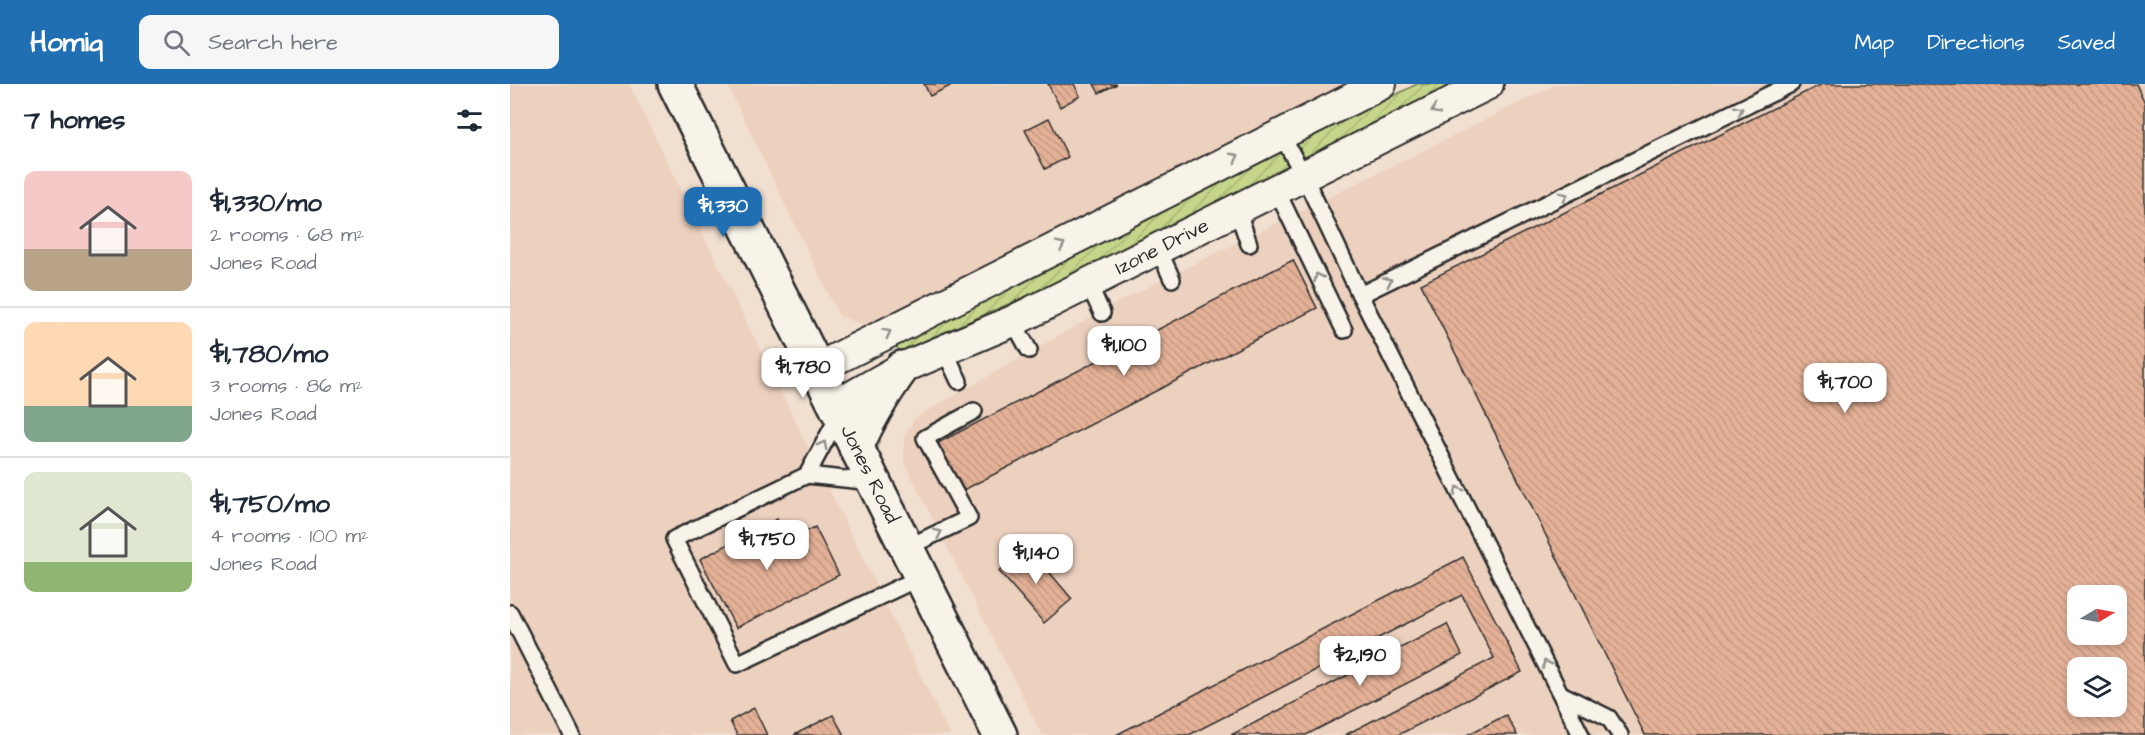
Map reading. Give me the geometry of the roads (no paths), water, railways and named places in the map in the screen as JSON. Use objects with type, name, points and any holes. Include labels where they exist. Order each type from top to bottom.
[{"type":"main road","name":"Jones Road","points":[[675,84],[1000,735]]},
{"type":"main road","points":[[856,448],[872,414],[902,368]]},
{"type":"street","points":[[816,369],[1381,84]]},
{"type":"street","name":"Izone Drive","points":[[837,410],[902,368],[1013,321],[1488,84]]},
{"type":"lane","points":[[1360,295],[1791,84]]},
{"type":"lane","points":[[1281,134],[1304,176],[1360,295],[1581,735]]},
{"type":"lane","points":[[1276,189],[1344,330]]},
{"type":"lane","points":[[1237,209],[1249,244]]},
{"type":"lane","points":[[1158,249],[1172,279]]},
{"type":"lane","points":[[1088,283],[1102,313]]},
{"type":"lane","points":[[1013,321],[1029,350]]},
{"type":"lane","points":[[944,349],[959,381]]},
{"type":"lane","points":[[807,475],[837,410]]},
{"type":"lane","points":[[873,483],[807,475],[674,539],[737,664],[914,562],[969,518],[926,438],[974,411]]},
{"type":"lane","points":[[511,616],[572,735]]},
{"type":"lane","points":[[1561,694],[1609,718],[1620,735]]}]
